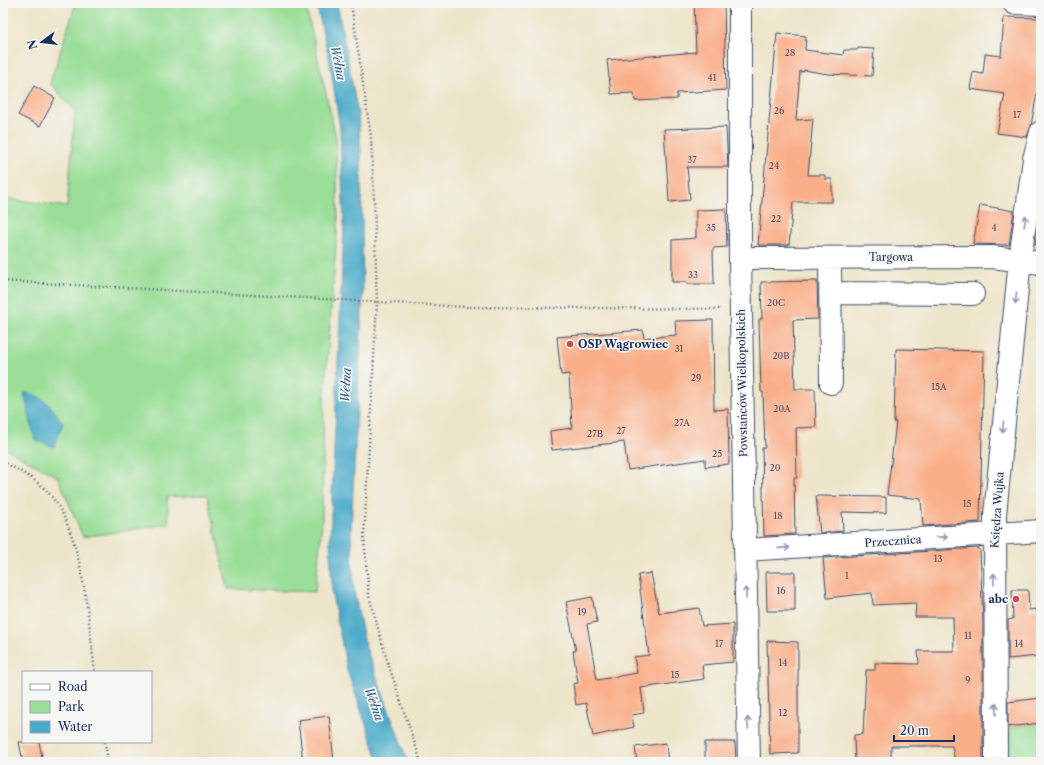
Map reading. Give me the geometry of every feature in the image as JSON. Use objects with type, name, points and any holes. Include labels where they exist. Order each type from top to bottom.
[{"type":"street","name":"Powstańców Wielkopolskich","points":[[740,3],[740,258],[750,762]]},
{"type":"street","points":[[1014,3],[1041,4]]},
{"type":"street","name":"Księdza Wujka","points":[[996,762],[994,515],[1020,259],[1032,173],[1041,132]]},
{"type":"street","name":"Targowa","points":[[740,258],[992,257],[1020,259],[1041,263]]},
{"type":"street","points":[[830,258],[831,383]]},
{"type":"street","points":[[830,293],[973,294]]},
{"type":"street","name":"Przecznica","points":[[745,550],[1041,531]]},
{"type":"path","points":[[351,3],[371,137],[377,303],[364,536],[369,596],[386,657],[421,762]]},
{"type":"path","points":[[3,281],[377,303],[544,308],[741,309]]},
{"type":"path","points":[[3,462],[24,473],[52,496],[71,529],[82,581],[95,671]]},
{"type":"path","points":[[105,743],[108,762]]},
{"type":"green space","points":[[76,3],[305,3],[336,137],[338,220],[324,402],[322,523],[315,592],[228,589],[207,495],[167,497],[169,524],[83,537],[58,477],[3,447],[3,198],[67,207],[75,111],[50,83]]},
{"type":"green space","points":[[1041,723],[1041,759],[1009,762],[1009,727]]},
{"type":"water","name":"Wełna","points":[[316,3],[337,3],[358,114],[361,150],[363,292],[351,532],[354,590],[365,645],[408,762],[379,762],[347,670],[332,594],[330,541],[344,225],[340,129],[330,63]]},
{"type":"water","points":[[24,393],[37,396],[42,399],[51,407],[63,423],[54,447],[35,440]]},
{"type":"building","points":[[694,3],[724,3],[726,90],[677,93],[677,99],[635,101],[634,93],[611,94],[607,60],[696,52]]},
{"type":"building","points":[[1004,17],[1041,18],[1041,69],[1031,126],[1027,137],[997,133],[1005,94],[970,89],[973,72],[983,74],[985,54],[1001,56]]},
{"type":"building","points":[[777,33],[806,36],[805,50],[843,55],[844,50],[857,50],[858,48],[874,49],[872,76],[828,74],[804,70],[804,72],[800,71],[796,120],[813,119],[808,175],[825,175],[825,179],[832,179],[832,202],[793,202],[789,245],[758,245]]},
{"type":"building","points":[[34,86],[55,98],[40,126],[18,115]]},
{"type":"building","points":[[726,127],[728,167],[687,167],[690,200],[669,202],[664,129]]},
{"type":"building","points":[[980,205],[1014,211],[1009,245],[973,244]]},
{"type":"building","points":[[726,209],[727,247],[713,248],[714,284],[687,284],[687,282],[672,282],[672,240],[696,238],[696,210]]},
{"type":"building","points":[[1039,216],[1041,216],[1041,245],[1035,245]]},
{"type":"building","points":[[817,281],[818,319],[793,320],[795,389],[815,389],[816,427],[796,428],[797,478],[794,478],[795,534],[764,536],[762,448],[765,448],[763,392],[761,392],[759,319],[762,319],[761,282]]},
{"type":"building","points":[[713,320],[714,410],[728,409],[729,464],[705,467],[705,459],[628,470],[624,442],[552,450],[550,431],[572,428],[569,374],[561,375],[557,337],[643,330],[644,338],[676,335],[675,321]]},
{"type":"building","points":[[896,349],[984,351],[980,522],[923,526],[921,499],[887,495],[896,422],[894,422]]},
{"type":"building","points":[[816,496],[886,497],[886,513],[842,512],[843,531],[820,533]]},
{"type":"building","points":[[978,548],[980,550],[983,622],[983,762],[955,762],[952,746],[891,746],[891,762],[855,762],[854,735],[863,734],[866,670],[875,670],[875,663],[919,664],[918,651],[954,651],[953,617],[915,617],[916,603],[873,605],[872,593],[827,598],[823,558]]},
{"type":"building","points":[[766,572],[795,572],[795,611],[767,611]]},
{"type":"building","points":[[651,573],[659,613],[699,608],[702,626],[733,624],[733,662],[702,665],[704,679],[641,688],[644,713],[632,715],[634,727],[593,736],[586,703],[576,705],[573,684],[578,683],[573,651],[576,651],[566,602],[592,597],[597,622],[587,624],[597,680],[637,673],[634,657],[649,655],[638,575]]},
{"type":"building","points":[[1012,590],[1028,590],[1029,610],[1037,609],[1038,656],[1008,659],[1008,620],[1013,619]]},
{"type":"building","points":[[767,641],[798,642],[798,753],[770,754]]},
{"type":"building","points":[[1041,698],[1041,723],[1008,727],[1008,702]]},
{"type":"building","points":[[329,716],[334,762],[303,762],[298,720]]},
{"type":"building","points":[[19,742],[39,743],[43,762],[23,762]]},
{"type":"building","points":[[705,742],[735,742],[736,762],[705,762]]},
{"type":"building","points":[[666,743],[668,762],[637,762],[635,747]]},
{"type":"place","name":"OSP Wągrowiec","points":[[570,344]]},
{"type":"place","name":"abc","points":[[1016,599]]}]
